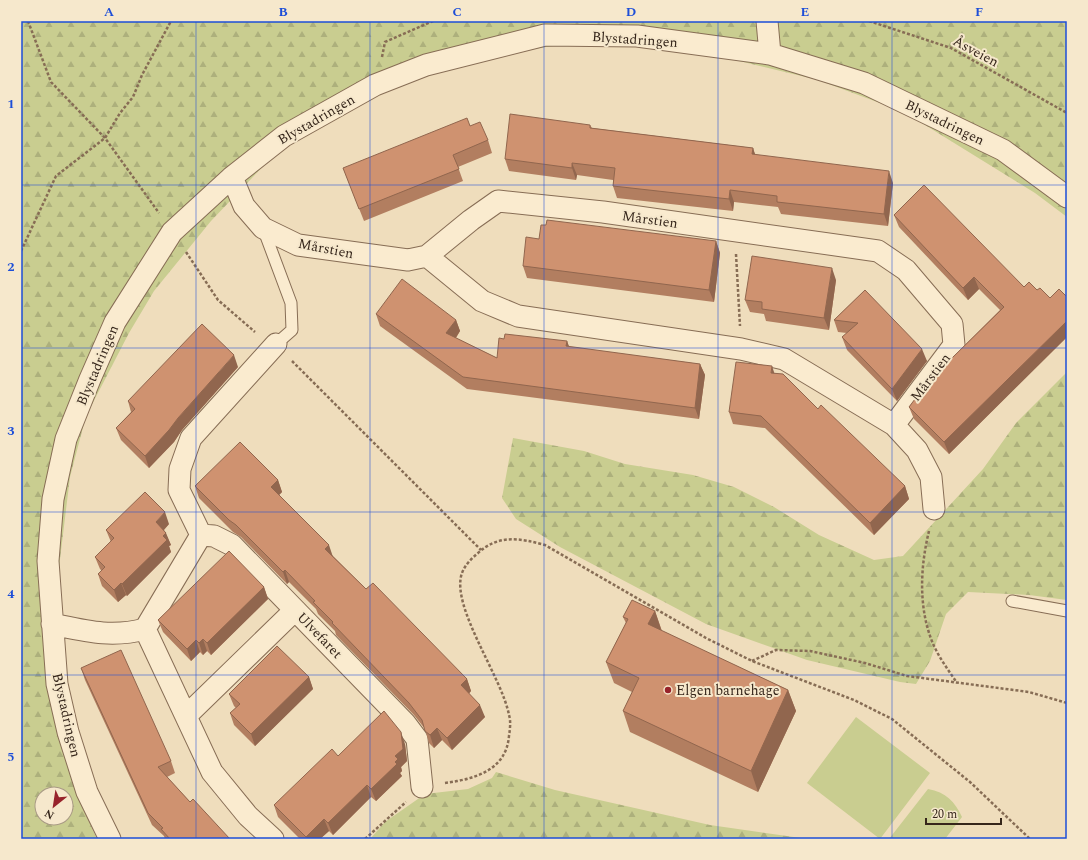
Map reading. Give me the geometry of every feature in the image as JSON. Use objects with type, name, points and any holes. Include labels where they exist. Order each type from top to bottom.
[{"type":"street","points":[[767,21],[770,54]]},
{"type":"street","name":"Blystadringen","points":[[110,839],[87,792],[68,732],[57,684],[48,561],[53,499],[66,439],[90,378],[115,322],[172,232],[232,177],[284,136],[375,85],[426,65],[544,35],[637,36],[770,54],[864,83],[1003,150],[1067,197]]},
{"type":"street","name":"Mårstien","points":[[232,177],[244,206],[263,228],[298,245],[408,260],[427,256],[471,220],[498,201],[603,212],[878,251],[906,270],[952,324],[954,344],[894,425]]},
{"type":"street","points":[[427,256],[482,301],[518,316],[741,349],[784,359],[894,425],[917,450],[931,477],[934,509]]},
{"type":"street","points":[[52,624],[94,633],[125,634],[145,629],[201,535],[179,490],[180,469],[191,438],[276,344]]},
{"type":"street","name":"Ulvefaret","points":[[201,535],[214,536],[232,545],[406,723],[417,739],[422,787]]},
{"type":"street","points":[[186,716],[295,610]]},
{"type":"street","points":[[145,629],[212,772],[248,816],[274,839]]},
{"type":"lane","points":[[263,228],[291,303],[292,330],[276,344]]},
{"type":"lane","points":[[1012,601],[1067,611]]},
{"type":"path","points":[[28,21],[51,82],[105,138],[218,300],[248,327],[276,344],[481,550]]},
{"type":"path","points":[[21,251],[56,176],[105,138],[120,113],[133,97],[142,74],[170,21]]},
{"type":"path","points":[[375,85],[385,42],[433,21]]},
{"type":"path","name":"Åsveien","points":[[869,21],[951,48],[1067,113]]},
{"type":"path","points":[[735,231],[741,349]]},
{"type":"path","points":[[934,509],[924,550],[921,580],[925,613],[934,646],[957,684]]},
{"type":"path","points":[[365,839],[422,787],[475,778],[494,768],[503,757],[508,743],[509,715],[498,681],[467,616],[461,595],[462,573],[467,563],[481,550],[503,539],[518,538],[545,544],[706,638],[752,661],[854,700],[892,719],[970,782],[1030,839]]},
{"type":"path","points":[[752,661],[776,650],[810,651],[865,663],[907,676],[957,684],[1029,692],[1067,703]]},
{"type":"green space","points":[[21,21],[1067,21],[1067,217],[1035,193],[904,112],[818,80],[677,46],[572,43],[436,64],[288,140],[211,221],[154,291],[129,333],[86,416],[70,477],[56,592],[82,806],[97,839],[21,839]]},
{"type":"green space","points":[[1067,372],[1067,600],[1029,595],[968,592],[946,614],[930,661],[916,684],[900,682],[807,660],[706,624],[560,547],[516,519],[502,498],[513,438],[584,451],[625,464],[693,475],[734,487],[774,507],[819,535],[874,560],[903,556],[983,469],[1016,423]]},
{"type":"green space","points":[[856,717],[930,773],[880,839],[807,783]]},
{"type":"green space","points":[[496,772],[555,790],[710,825],[808,839],[370,839],[385,822],[425,794],[468,789],[492,778]]},
{"type":"green space","points":[[928,789],[934,790],[949,798],[962,817],[945,839],[889,839]]},
{"type":"building","points":[[510,114],[590,125],[590,128],[753,148],[752,154],[889,171],[884,214],[777,202],[777,196],[730,190],[729,199],[613,186],[615,168],[572,163],[572,168],[505,159]]},
{"type":"building","points":[[467,118],[470,126],[480,122],[488,140],[453,155],[459,169],[359,209],[343,168]]},
{"type":"building","points":[[924,185],[1024,287],[1029,282],[1037,290],[1040,288],[1050,298],[1059,289],[1067,297],[1067,321],[944,442],[909,407],[939,367],[941,368],[952,358],[1004,307],[974,277],[963,288],[894,215]]},
{"type":"building","points":[[547,220],[716,241],[709,290],[523,266],[526,237],[539,239],[541,225],[546,225]]},
{"type":"building","points":[[752,256],[832,268],[824,318],[762,309],[762,302],[745,300]]},
{"type":"building","points":[[402,279],[456,320],[446,333],[497,358],[499,338],[504,339],[505,334],[567,341],[566,346],[700,364],[695,408],[463,377],[376,314]]},
{"type":"building","points":[[865,290],[922,349],[892,389],[842,337],[858,323],[834,320]]},
{"type":"building","points":[[202,324],[234,355],[145,456],[116,428],[135,409],[128,401]]},
{"type":"building","points":[[736,362],[772,366],[771,373],[783,374],[818,409],[821,405],[905,486],[870,523],[761,416],[729,412]]},
{"type":"building","points":[[240,442],[278,480],[271,487],[329,545],[325,549],[366,589],[373,583],[467,679],[461,685],[480,705],[447,738],[437,728],[430,735],[425,731],[422,720],[409,703],[332,623],[333,622],[313,602],[315,601],[285,570],[283,572],[195,486]]},
{"type":"building","points":[[145,492],[165,512],[156,522],[166,533],[163,536],[167,540],[114,590],[98,574],[105,567],[95,557],[114,538],[106,530]]},
{"type":"building","points":[[229,551],[264,587],[207,643],[203,639],[199,643],[196,640],[187,649],[158,620]]},
{"type":"building","points":[[632,600],[655,611],[648,624],[788,690],[751,771],[623,711],[639,678],[606,662],[628,619],[623,617]]},
{"type":"building","points":[[277,646],[309,677],[251,734],[230,713],[240,704],[229,694]]},
{"type":"building","points":[[121,650],[171,761],[158,767],[190,802],[193,799],[230,839],[170,839],[161,829],[163,828],[148,813],[81,668]]},
{"type":"building","points":[[384,711],[401,732],[403,749],[395,756],[398,759],[395,762],[397,764],[371,789],[367,785],[328,823],[324,819],[306,837],[274,805],[332,749],[338,756]]},
{"type":"place","name":"Elgen barnehage","points":[[668,690]]}]
